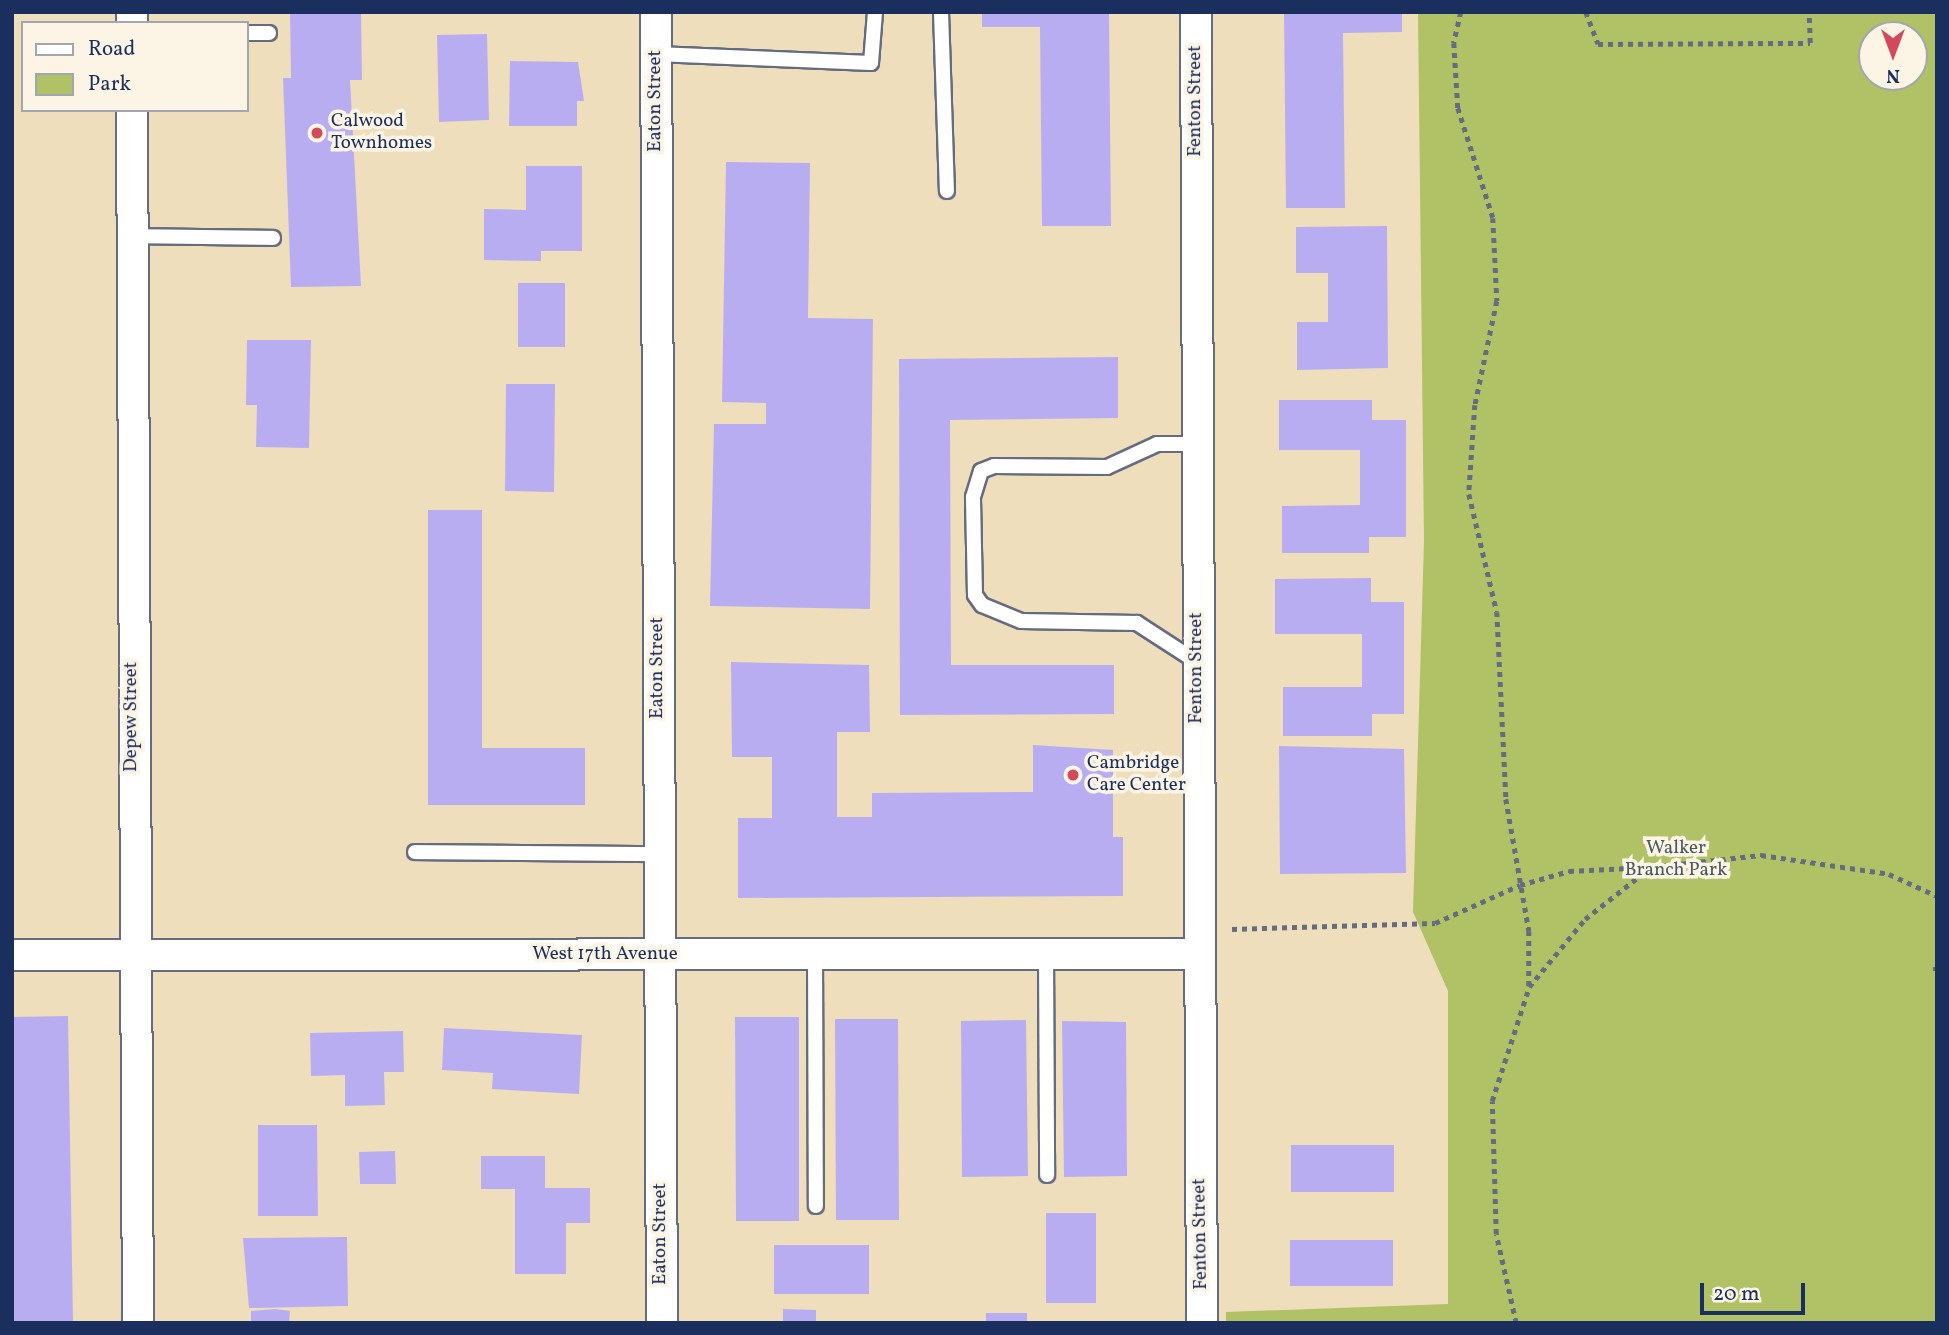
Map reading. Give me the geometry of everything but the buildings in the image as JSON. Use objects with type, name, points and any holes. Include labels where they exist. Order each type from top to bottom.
[{"type":"street","name":"Eaton Street","points":[[656,12],[662,1323]]},
{"type":"street","name":"Fenton Street","points":[[1196,12],[1198,954],[1202,1323]]},
{"type":"street","name":"Depew Street","points":[[132,112],[132,954],[138,1323]]},
{"type":"street","name":"West 17th Avenue","points":[[12,955],[1198,954]]},
{"type":"lane","points":[[656,54],[871,63],[875,12]]},
{"type":"lane","points":[[941,12],[947,191]]},
{"type":"lane","points":[[248,33],[269,33]]},
{"type":"lane","points":[[132,236],[273,238]]},
{"type":"lane","points":[[1197,662],[1138,623],[1021,621],[982,605],[975,595],[973,497],[981,471],[994,466],[1107,467],[1157,443],[1198,444]]},
{"type":"lane","points":[[415,852],[659,854]]},
{"type":"lane","points":[[1046,954],[1047,1175]]},
{"type":"lane","points":[[815,955],[816,1206]]},
{"type":"path","points":[[1461,12],[1454,43],[1458,108],[1493,218],[1497,302],[1475,404],[1469,494],[1497,612],[1506,799],[1529,932],[1529,987]]},
{"type":"path","points":[[1586,12],[1598,44],[1810,43],[1809,12]]},
{"type":"path","points":[[1230,929],[1435,923],[1520,885],[1569,872],[1651,867],[1761,855],[1889,874],[1937,896]]},
{"type":"path","points":[[1516,1323],[1496,1234],[1490,1137],[1500,1063],[1529,987],[1585,919],[1651,867]]},
{"type":"green space","name":"Walker Branch Park","points":[[1418,12],[1937,12],[1937,1323],[1226,1323],[1226,1312],[1448,1304],[1448,991],[1413,912],[1424,541]]},
{"type":"place","name":"Calwood Townhomes","points":[[317,133]]},
{"type":"place","name":"Cambridge Care Center","points":[[1073,775]]}]
